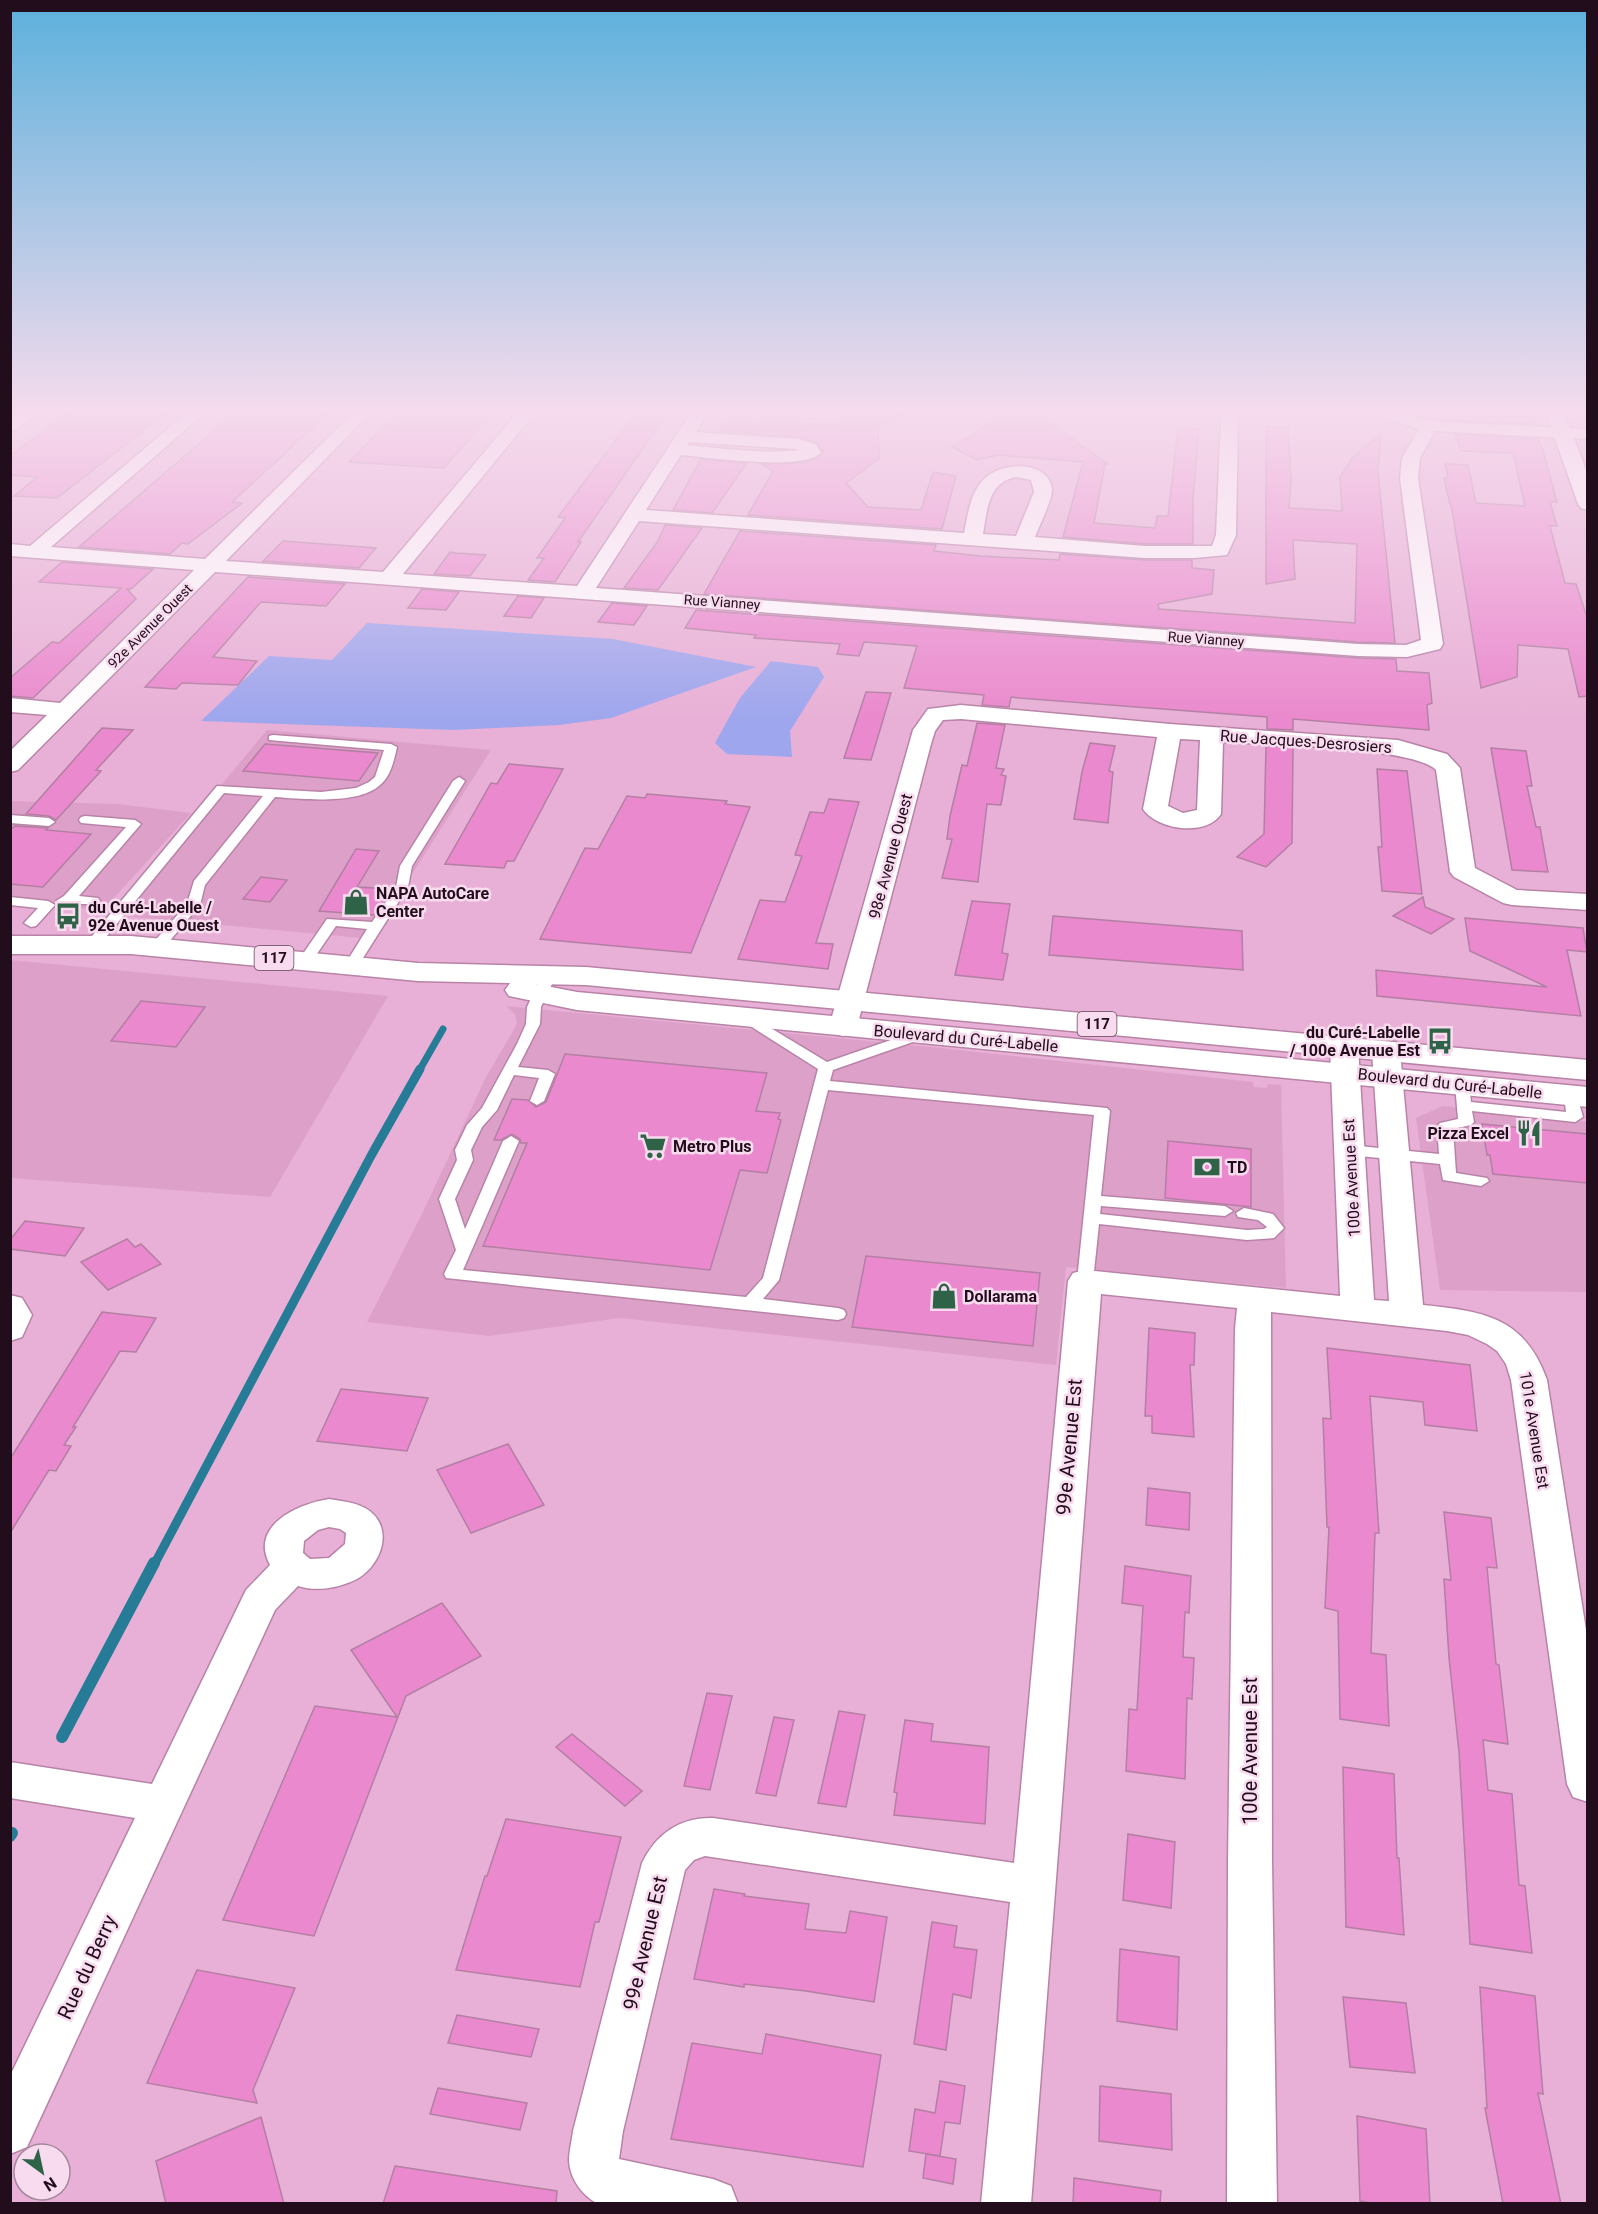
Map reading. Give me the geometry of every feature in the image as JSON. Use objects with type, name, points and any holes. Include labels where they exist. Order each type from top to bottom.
[{"type":"main road","name":"Boulevard du Curé-Labelle","points":[[30,917],[95,941]]},
{"type":"main road","name":"Boulevard du Curé-Labelle","points":[[10,945],[95,941],[545,984],[586,976],[847,1014],[1387,1064],[1582,1088]]},
{"type":"main road","name":"Boulevard du Curé-Labelle","points":[[545,984],[577,1001],[746,1017],[847,1014],[922,1034],[1344,1060]]},
{"type":"main road","name":"Boulevard du Curé-Labelle","points":[[1387,1064],[1463,1095],[1582,1088]]},
{"type":"street","points":[[34,552],[79,513]]},
{"type":"street","name":"92e Avenue Ouest","points":[[10,765],[262,513]]},
{"type":"street","points":[[388,579],[443,513]]},
{"type":"street","points":[[972,540],[978,513]]},
{"type":"street","points":[[1023,543],[1035,513]]},
{"type":"street","points":[[582,594],[633,515],[1023,543],[1130,553],[1183,554],[1220,551],[1226,535],[1227,513]]},
{"type":"street","name":"Rue Vianney","points":[[10,550],[208,567],[1358,650],[1407,651],[1432,644],[1414,513]]},
{"type":"street","points":[[10,705],[66,710]]},
{"type":"street","name":"Rue Jacques-Desrosiers","points":[[936,714],[961,712],[1170,731],[1398,747],[1438,759],[1448,768],[1463,872],[1512,897],[1587,902]]},
{"type":"street","name":"98e Avenue Ouest","points":[[847,1014],[919,744],[924,729],[936,714]]},
{"type":"street","name":"Rue Jacques-Desrosiers","points":[[1170,731],[1155,809],[1179,822],[1196,820],[1209,814],[1212,734]]},
{"type":"street","name":"100e Avenue Est","points":[[1344,1060],[1358,1310]]},
{"type":"street","points":[[1387,1064],[1407,1315]]},
{"type":"street","points":[[1085,1281],[1358,1310]]},
{"type":"street","name":"99e Avenue Est","points":[[1006,2204],[1085,1281]]},
{"type":"street","name":"100e Avenue Est","points":[[1251,2204],[1252,1341],[1255,1299]]},
{"type":"street","points":[[10,1306],[15,1315],[10,1329]]},
{"type":"street","name":"101e Avenue Est","points":[[1358,1310],[1465,1323],[1492,1332],[1517,1350],[1526,1366],[1574,1678],[1587,1784]]},
{"type":"street","name":"Rue du Berry","points":[[10,2130],[260,1601],[280,1579],[294,1568]]},
{"type":"street","points":[[10,1780],[163,1804]]},
{"type":"street","name":"99e Avenue Est","points":[[713,2204],[624,2187],[605,2181],[598,2173],[594,2162],[598,2131],[664,1863],[670,1854],[691,1838],[712,1837],[1034,1886]]},
{"type":"lane","points":[[95,941],[221,789],[331,796],[365,788],[379,779],[391,747],[273,738]]},
{"type":"lane","points":[[351,966],[402,886],[406,866],[459,781]]},
{"type":"lane","points":[[144,946],[193,905],[199,884],[273,792]]},
{"type":"lane","points":[[10,819],[49,822]]},
{"type":"lane","points":[[10,902],[30,917],[69,899],[135,824],[85,820]]},
{"type":"lane","points":[[69,899],[93,901]]},
{"type":"lane","points":[[305,961],[332,922],[376,926]]},
{"type":"lane","points":[[464,1250],[447,1199],[465,1160],[463,1150],[475,1125],[489,1110],[530,1031],[534,1007],[545,984]]},
{"type":"lane","points":[[746,1017],[826,1067]]},
{"type":"lane","points":[[826,1067],[922,1034]]},
{"type":"lane","points":[[750,1303],[771,1280],[826,1067]]},
{"type":"lane","points":[[509,1070],[548,1074],[537,1101]]},
{"type":"lane","points":[[822,1085],[1102,1111],[1085,1281]]},
{"type":"lane","points":[[1463,1095],[1466,1122],[1445,1126],[1449,1177],[1481,1180]]},
{"type":"lane","points":[[511,1142],[452,1274],[750,1303],[838,1314]]},
{"type":"lane","points":[[1349,1150],[1447,1160]]},
{"type":"lane","points":[[1094,1200],[1225,1210]]},
{"type":"lane","points":[[1092,1218],[1247,1235],[1268,1234],[1276,1228],[1276,1225],[1262,1215],[1244,1213]]},
{"type":"shaded area","points":[[367,623],[613,639],[756,667],[611,718],[559,725],[454,730],[201,721],[269,656],[332,660]]},
{"type":"shaded area","points":[[771,661],[818,667],[824,677],[790,731],[792,757],[727,754],[715,743],[740,698]]},
{"type":"shaded area","points":[[267,730],[491,750],[371,939],[113,915]]},
{"type":"shaded area","points":[[10,801],[117,804],[191,813],[103,910],[11,902]]},
{"type":"shaded area","points":[[10,960],[388,996],[270,1197],[11,1178]]},
{"type":"shaded area","points":[[506,1006],[941,1048],[1253,1082],[1254,1087],[1267,1088],[1268,1084],[1281,1085],[1286,1288],[1066,1267],[1056,1365],[620,1318],[489,1336],[367,1322],[422,1214],[485,1079],[517,1023],[515,1014]]},
{"type":"shaded area","points":[[1443,1106],[1587,1122],[1587,1292],[1440,1290],[1416,1118]]},
{"type":"building","points":[[118,513],[228,513],[188,544],[182,543],[170,554],[79,547]]},
{"type":"building","points":[[561,513],[598,513],[555,582],[528,580],[544,558],[537,558],[565,518],[558,517]]},
{"type":"building","points":[[749,513],[946,513],[942,529],[748,515]]},
{"type":"building","points":[[1069,513],[1096,513],[1094,523],[1155,528],[1157,516],[1168,516],[1168,513],[1193,513],[1193,544],[1145,544],[1063,537]]},
{"type":"building","points":[[1266,513],[1382,513],[1395,643],[704,594],[740,531],[936,545],[934,551],[981,556],[1059,560],[1060,554],[1145,560],[1192,560],[1192,568],[1214,570],[1212,594],[1158,604],[1159,609],[1355,623],[1357,544],[1293,540],[1295,579],[1266,584]]},
{"type":"building","points":[[1453,513],[1553,513],[1557,526],[1550,526],[1565,583],[1576,584],[1587,617],[1587,696],[1579,697],[1568,649],[1518,645],[1517,677],[1481,688]]},
{"type":"building","points":[[665,525],[702,528],[658,590],[624,588],[658,541]]},
{"type":"building","points":[[283,541],[376,548],[359,568],[263,561]]},
{"type":"building","points":[[450,552],[486,555],[470,576],[434,574]]},
{"type":"building","points":[[62,562],[153,569],[131,589],[127,589],[136,599],[33,698],[10,696],[10,678],[52,642],[59,643],[121,588],[39,582]]},
{"type":"building","points":[[248,577],[345,584],[326,606],[261,602],[213,657],[257,661],[238,685],[182,683],[176,689],[145,687]]},
{"type":"building","points":[[422,589],[459,592],[446,610],[408,608]]},
{"type":"building","points":[[518,596],[544,598],[531,618],[504,616]]},
{"type":"building","points":[[612,603],[647,606],[634,625],[598,622]]},
{"type":"building","points":[[696,610],[1396,659],[1397,671],[1429,673],[1432,703],[1427,705],[1429,730],[1293,719],[1293,730],[1267,729],[1267,717],[1011,697],[1009,707],[982,705],[984,695],[904,688],[917,646],[864,642],[859,656],[837,654],[840,644],[754,638],[756,635],[685,628]]},
{"type":"building","points":[[866,692],[891,693],[871,760],[844,758]]},
{"type":"building","points":[[977,723],[1005,725],[996,768],[1004,769],[1001,775],[1006,776],[1001,805],[987,804],[978,882],[942,878],[952,839],[947,839],[950,816],[962,765],[967,766]]},
{"type":"building","points":[[102,728],[133,730],[96,770],[101,771],[56,820],[49,816],[26,814]]},
{"type":"building","points":[[1090,743],[1115,746],[1109,771],[1113,772],[1108,823],[1074,819],[1082,772]]},
{"type":"building","points":[[265,744],[378,753],[359,781],[243,771]]},
{"type":"building","points":[[1266,746],[1293,747],[1292,843],[1266,867],[1237,857],[1264,834]]},
{"type":"building","points":[[1491,748],[1526,751],[1532,786],[1527,786],[1536,827],[1540,827],[1548,872],[1512,870]]},
{"type":"building","points":[[509,764],[563,769],[514,861],[507,861],[504,868],[445,864],[491,783],[497,784]]},
{"type":"building","points":[[1377,769],[1407,771],[1422,894],[1382,891],[1378,847],[1382,847]]},
{"type":"building","points":[[647,794],[727,801],[725,804],[750,807],[691,953],[540,939],[585,848],[598,849],[627,796],[645,798]]},
{"type":"building","points":[[829,799],[859,802],[816,943],[833,944],[828,969],[738,959],[760,900],[785,902],[802,856],[795,855],[810,812],[824,813]]},
{"type":"building","points":[[15,826],[91,834],[43,887],[10,884],[10,830]]},
{"type":"building","points":[[356,849],[379,851],[357,887],[392,889],[374,915],[319,911]]},
{"type":"building","points":[[261,877],[287,880],[270,902],[243,899]]},
{"type":"building","points":[[1423,897],[1425,907],[1454,919],[1431,934],[1393,916]]},
{"type":"building","points":[[972,901],[1010,904],[1002,953],[1008,954],[1003,980],[955,975]]},
{"type":"building","points":[[1053,916],[1242,931],[1243,970],[1049,955]]},
{"type":"building","points":[[1465,918],[1583,928],[1587,952],[1567,950],[1581,1016],[1377,996],[1376,970],[1547,987],[1470,951]]},
{"type":"building","points":[[141,1001],[205,1007],[176,1047],[111,1041]]},
{"type":"building","points":[[565,1054],[767,1073],[756,1111],[780,1113],[778,1119],[781,1120],[767,1173],[740,1170],[710,1270],[483,1246],[527,1143],[521,1143],[520,1139],[512,1134],[501,1140],[494,1140],[512,1099],[528,1100],[536,1107],[546,1102]]},
{"type":"building","points":[[1482,1124],[1587,1134],[1587,1183],[1493,1174]]},
{"type":"building","points":[[1168,1141],[1251,1149],[1251,1207],[1165,1198]]},
{"type":"building","points":[[25,1221],[84,1228],[65,1256],[10,1249],[10,1240]]},
{"type":"building","points":[[127,1239],[135,1247],[141,1244],[161,1264],[108,1290],[81,1262]]},
{"type":"building","points":[[866,1256],[1040,1273],[1033,1346],[852,1327]]},
{"type":"building","points":[[102,1312],[156,1318],[136,1352],[120,1351],[73,1427],[76,1427],[64,1445],[71,1446],[56,1471],[49,1470],[10,1533],[10,1459]]},
{"type":"building","points":[[1149,1328],[1195,1333],[1194,1365],[1190,1365],[1194,1437],[1152,1433],[1152,1416],[1145,1416]]},
{"type":"building","points":[[1327,1348],[1470,1365],[1477,1431],[1425,1425],[1423,1402],[1370,1396],[1379,1533],[1375,1533],[1371,1653],[1386,1655],[1389,1726],[1340,1719],[1338,1611],[1325,1608],[1329,1527],[1327,1527],[1323,1418],[1331,1419]]},
{"type":"building","points":[[341,1389],[428,1398],[407,1451],[317,1441]]},
{"type":"building","points":[[508,1444],[544,1505],[471,1533],[437,1470]]},
{"type":"building","points":[[1148,1488],[1190,1493],[1189,1530],[1146,1525]]},
{"type":"building","points":[[1444,1512],[1491,1518],[1497,1568],[1487,1567],[1496,1664],[1499,1665],[1508,1744],[1483,1740],[1488,1790],[1512,1794],[1519,1885],[1525,1886],[1532,1953],[1470,1944],[1459,1752],[1449,1658],[1444,1579],[1451,1580]]},
{"type":"building","points":[[1125,1566],[1191,1576],[1189,1613],[1185,1612],[1183,1657],[1194,1658],[1192,1699],[1187,1698],[1185,1779],[1126,1771],[1129,1709],[1137,1710],[1143,1606],[1122,1603]]},
{"type":"building","points":[[442,1603],[481,1656],[406,1696],[314,1936],[223,1920],[315,1706],[397,1717],[351,1650]]},
{"type":"building","points":[[707,1693],[732,1696],[710,1790],[684,1786]]},
{"type":"building","points":[[839,1711],[865,1715],[846,1807],[818,1803]]},
{"type":"building","points":[[774,1717],[794,1720],[776,1796],[756,1793]]},
{"type":"building","points":[[905,1720],[933,1724],[931,1741],[989,1747],[985,1824],[894,1815],[897,1793],[894,1792]]},
{"type":"building","points":[[572,1734],[642,1791],[625,1806],[556,1747]]},
{"type":"building","points":[[1343,1767],[1394,1774],[1397,1858],[1399,1858],[1404,1935],[1346,1927]]},
{"type":"building","points":[[506,1819],[621,1837],[599,1922],[595,1922],[580,1987],[456,1970],[485,1876],[487,1876]]},
{"type":"building","points":[[1128,1834],[1175,1842],[1171,1908],[1123,1900]]},
{"type":"building","points":[[714,1889],[745,1894],[744,1896],[809,1904],[805,1929],[846,1933],[850,1911],[887,1917],[874,2002],[806,1991],[744,1984],[744,1987],[694,1979]]},
{"type":"building","points":[[932,1922],[957,1926],[954,1947],[977,1950],[971,1998],[953,1994],[946,2050],[914,2044]]},
{"type":"building","points":[[1120,1949],[1179,1957],[1177,2030],[1117,2021]]},
{"type":"building","points":[[197,1970],[295,1988],[253,2090],[257,2103],[147,2083]]},
{"type":"building","points":[[1480,1987],[1535,1996],[1543,2094],[1538,2093],[1561,2204],[1503,2204],[1485,2108],[1487,2108]]},
{"type":"building","points":[[1343,1997],[1406,2003],[1415,2073],[1350,2067]]},
{"type":"building","points":[[457,2015],[539,2029],[531,2057],[448,2043]]},
{"type":"building","points":[[766,2034],[881,2055],[863,2167],[671,2139],[692,2043],[762,2054]]},
{"type":"building","points":[[940,2081],[965,2086],[960,2124],[945,2122],[940,2156],[909,2151],[915,2109],[935,2113]]},
{"type":"building","points":[[1100,2086],[1171,2094],[1172,2150],[1099,2141]]},
{"type":"building","points":[[438,2088],[527,2103],[520,2130],[430,2114]]},
{"type":"building","points":[[1357,2116],[1426,2129],[1430,2204],[1376,2204],[1360,2201]]},
{"type":"building","points":[[261,2117],[284,2204],[166,2204],[156,2161]]},
{"type":"building","points":[[926,2154],[956,2159],[953,2184],[923,2178]]},
{"type":"building","points":[[395,2166],[557,2191],[556,2204],[383,2204]]},
{"type":"building","points":[[1074,2178],[1161,2191],[1160,2204],[1073,2204]]},
{"type":"waterway","points":[[419,1071],[443,1029]]},
{"type":"waterway","points":[[154,1565],[372,1154],[420,1069]]},
{"type":"waterway","points":[[62,1737],[154,1563]]},
{"type":"place","name":"NAPA AutoCare Center","points":[[356,902]]},
{"type":"place","name":"du Curé-Labelle / 92e Avenue Ouest","points":[[68,916]]},
{"type":"place","name":"du Curé-Labelle / 100e Avenue Est","points":[[1440,1041]]},
{"type":"place","name":"Pizza Excel","points":[[1529,1133]]},
{"type":"place","name":"Metro Plus","points":[[653,1146]]},
{"type":"place","name":"TD","points":[[1207,1167]]},
{"type":"place","name":"Dollarama","points":[[944,1296]]}]
